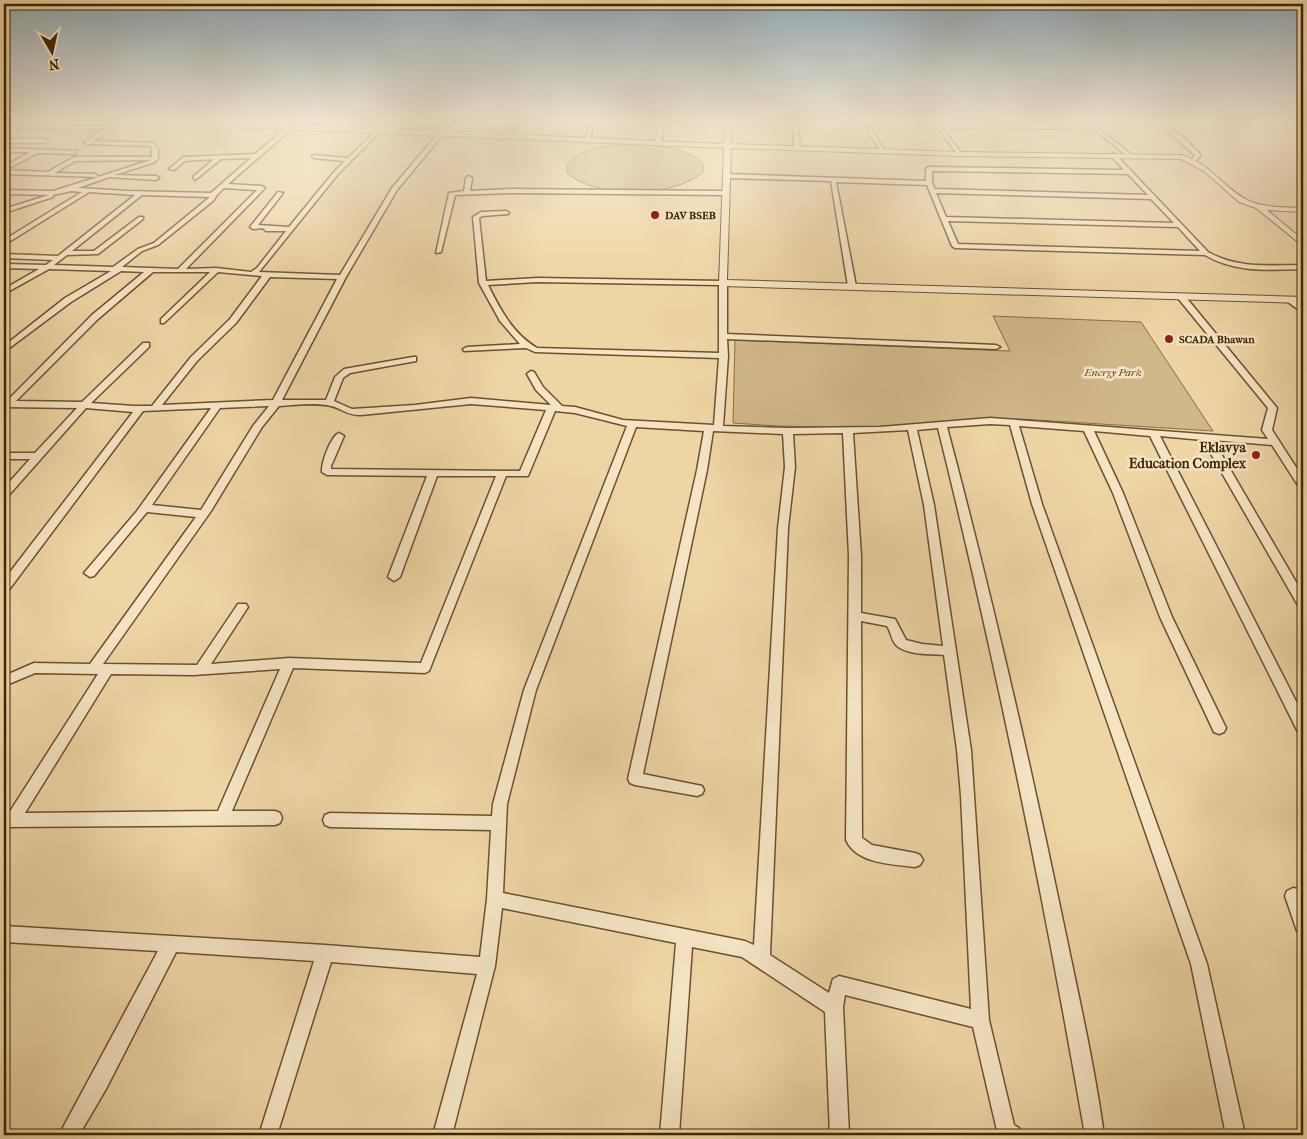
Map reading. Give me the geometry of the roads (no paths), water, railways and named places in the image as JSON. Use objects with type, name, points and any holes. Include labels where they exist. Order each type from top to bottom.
[{"type":"street","points":[[70,175],[156,178]]},
{"type":"street","points":[[4,211],[110,175]]},
{"type":"street","points":[[194,178],[198,175]]},
{"type":"street","points":[[4,350],[68,300],[140,250],[156,244],[212,198],[234,175]]},
{"type":"street","points":[[256,271],[334,175]]},
{"type":"street","points":[[93,669],[203,514],[258,426],[276,403],[342,277],[394,189],[406,175]]},
{"type":"street","points":[[929,175],[929,183],[934,191],[955,246],[1206,253]]},
{"type":"street","points":[[1132,175],[1206,253],[1224,264],[1303,267]]},
{"type":"street","points":[[1211,175],[1243,201],[1258,206],[1303,210]]},
{"type":"street","points":[[697,790],[635,779],[702,470],[714,427],[724,356],[725,193],[727,176],[929,183]]},
{"type":"street","points":[[466,192],[469,178]]},
{"type":"street","points":[[833,180],[852,286]]},
{"type":"street","points":[[4,185],[140,194],[213,195]]},
{"type":"street","points":[[182,269],[262,188],[223,186]]},
{"type":"street","points":[[4,243],[87,191]]},
{"type":"street","points":[[934,191],[1151,197]]},
{"type":"street","points":[[4,192],[57,193]]},
{"type":"street","points":[[438,252],[451,194],[466,192],[725,193]]},
{"type":"street","points":[[280,193],[253,227],[268,226],[266,229],[290,229]]},
{"type":"street","points":[[4,292],[54,263],[140,194]]},
{"type":"street","points":[[1258,206],[1303,244]]},
{"type":"street","points":[[506,213],[481,214],[476,218],[483,283],[503,322],[526,346],[535,350],[724,356]]},
{"type":"street","points":[[66,253],[96,253],[141,218]]},
{"type":"street","points":[[944,219],[1179,225]]},
{"type":"street","points":[[4,256],[54,263],[151,270],[256,271],[268,274],[342,277]]},
{"type":"street","points":[[5,267],[54,263]]},
{"type":"street","points":[[6,404],[95,317],[151,270]]},
{"type":"street","points":[[164,321],[216,270]]},
{"type":"street","points":[[155,408],[194,359],[233,321],[268,274]]},
{"type":"street","points":[[483,283],[537,280],[724,283],[1303,300]]},
{"type":"street","points":[[1181,297],[1273,408],[1267,430],[1303,484]]},
{"type":"street","points":[[1291,300],[1303,311]]},
{"type":"street","points":[[724,336],[996,347]]},
{"type":"street","points":[[4,494],[84,405],[146,345]]},
{"type":"street","points":[[467,349],[526,346]]},
{"type":"street","points":[[328,403],[339,377],[347,371],[413,359]]},
{"type":"street","points":[[531,374],[539,388],[555,407]]},
{"type":"street","points":[[6,404],[84,405],[140,409],[311,401],[328,403],[354,412],[415,408],[471,401],[555,407],[632,424],[788,431],[848,431],[942,426],[990,421],[1274,442]]},
{"type":"street","points":[[90,573],[144,508],[218,405]]},
{"type":"street","points":[[339,436],[326,466],[328,472],[524,474],[555,407]]},
{"type":"street","points":[[4,588],[140,409]]},
{"type":"street","points":[[1014,423],[1037,504],[1199,964],[1236,1135]]},
{"type":"street","points":[[443,1135],[487,966],[495,899],[500,804],[530,690],[632,424]]},
{"type":"street","points":[[942,426],[968,525],[1003,679],[1066,972],[1095,1135]]},
{"type":"street","points":[[912,428],[928,505],[941,585],[948,651],[964,750],[980,1020],[1008,1134]]},
{"type":"street","points":[[1088,429],[1118,493],[1166,618],[1219,728]]},
{"type":"street","points":[[761,960],[783,528],[790,467],[788,431]]},
{"type":"street","points":[[848,431],[855,556],[854,840],[858,847],[865,851],[915,860]]},
{"type":"street","points":[[1154,434],[1303,728]]},
{"type":"street","points":[[1207,438],[1303,604]]},
{"type":"street","points":[[4,456],[38,456]]},
{"type":"street","points":[[394,577],[433,473]]},
{"type":"street","points":[[4,681],[34,668],[201,669],[289,663],[426,668],[502,473]]},
{"type":"street","points":[[144,508],[203,514]]},
{"type":"street","points":[[201,669],[242,607]]},
{"type":"street","points":[[854,616],[891,622],[899,640],[906,646],[948,651]]},
{"type":"street","points":[[222,818],[289,663]]},
{"type":"street","points":[[8,820],[108,669]]},
{"type":"street","points":[[8,820],[275,818]]},
{"type":"street","points":[[330,820],[499,823]]},
{"type":"street","points":[[1303,898],[1293,896],[1303,924]]},
{"type":"street","points":[[495,899],[745,950],[834,1007]]},
{"type":"street","points":[[4,934],[325,952],[487,966]]},
{"type":"street","points":[[669,1135],[685,937]]},
{"type":"street","points":[[68,1135],[103,1074],[171,944]]},
{"type":"street","points":[[268,1135],[325,952]]},
{"type":"street","points":[[839,1135],[834,1007],[839,985],[980,1020]]},
{"type":"place","name":"DAV BSEB","points":[[655,215]]},
{"type":"place","name":"SCADA Bhawan","points":[[1169,339]]},
{"type":"place","name":"Eklavya Education Complex","points":[[1256,455]]},
{"type":"park label","name":"Energy Park","points":[[1113,372]]}]
